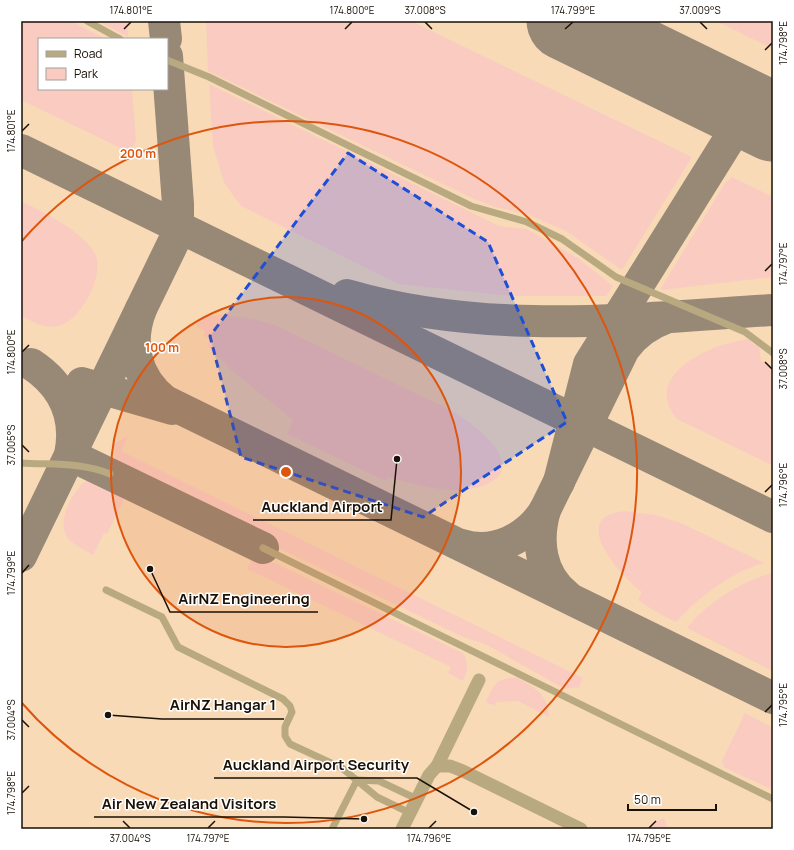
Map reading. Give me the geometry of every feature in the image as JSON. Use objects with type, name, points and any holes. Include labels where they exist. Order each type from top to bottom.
[{"type":"street","points":[[402,829],[429,775],[437,766],[479,680]]},
{"type":"street","points":[[437,766],[450,766],[463,771],[581,829]]},
{"type":"lane","points":[[87,21],[118,38]]},
{"type":"lane","points":[[168,60],[208,77],[472,206],[527,222],[541,228],[567,242],[616,278],[745,332],[773,353]]},
{"type":"lane","points":[[21,463],[73,464],[97,469],[110,474]]},
{"type":"lane","points":[[263,548],[773,799]]},
{"type":"lane","points":[[106,590],[162,617],[178,647],[283,699],[290,706],[292,712],[285,727],[285,736],[290,744],[342,768],[377,797],[410,813]]},
{"type":"lane","points":[[357,780],[379,781],[417,799]]},
{"type":"lane","points":[[332,829],[357,780]]},
{"type":"highlighted area","points":[[348,153],[488,242],[567,422],[423,517],[241,457],[210,336]]},
{"type":"shaded area","points":[[21,21],[773,21],[773,829],[21,829]]},
{"type":"green space","points":[[21,21],[71,21],[104,38],[38,38],[38,90],[132,90],[136,140],[131,153],[21,100]]},
{"type":"green space","points":[[98,21],[127,21],[128,37]]},
{"type":"green space","points":[[206,21],[411,21],[692,157],[622,270],[566,231],[527,214],[495,207],[474,199],[208,71]]},
{"type":"green space","points":[[716,21],[773,21],[773,49]]},
{"type":"green space","points":[[209,84],[499,226],[527,229],[579,259],[613,286],[606,296],[512,296],[398,284],[241,206],[224,183],[213,146]]},
{"type":"green space","points":[[732,177],[773,197],[773,277],[662,290],[661,288],[725,183]]},
{"type":"green space","points":[[21,201],[72,230],[89,246],[95,254],[97,273],[89,296],[75,316],[66,323],[58,326],[43,326],[21,316]]},
{"type":"green space","points":[[222,315],[253,319],[275,325],[447,408],[472,424],[490,441],[498,451],[502,461],[502,471],[496,479],[483,486],[472,489],[448,490],[423,486],[388,477],[386,481],[287,434],[293,420],[230,369],[208,346],[211,340],[203,336],[205,331],[196,326],[201,320],[207,317]]},
{"type":"green space","points":[[749,338],[753,344],[759,346],[761,361],[773,366],[773,466],[677,419],[669,406],[667,395],[669,384],[674,374],[683,366],[693,358],[716,347]]},
{"type":"green space","points":[[128,436],[121,451],[583,678],[579,687],[565,689],[485,644],[463,637],[123,473],[116,465],[114,444]]},
{"type":"green space","points":[[98,478],[104,479],[128,490],[107,534],[104,533],[93,555],[75,544],[67,537],[64,531],[64,524],[67,508],[78,488],[86,481]]},
{"type":"green space","points":[[625,511],[655,515],[681,523],[764,563],[740,572],[716,586],[676,622],[638,600],[642,592],[622,573],[612,561],[604,547],[599,535],[600,524],[608,515]]},
{"type":"green space","points":[[254,553],[463,653],[467,667],[463,681],[448,673],[451,667],[247,569]]},
{"type":"green space","points":[[773,573],[773,671],[687,628],[694,619],[726,594],[750,581]]},
{"type":"green space","points":[[517,677],[530,685],[544,698],[547,703],[549,717],[518,701],[496,702],[495,706],[486,702],[497,683],[504,679]]},
{"type":"green space","points":[[745,713],[773,728],[773,790],[723,767],[724,764],[721,763]]},
{"type":"green space","points":[[664,818],[668,829],[644,829]]},
{"type":"taxiway","points":[[164,21],[166,38]]},
{"type":"taxiway","points":[[21,556],[175,239],[178,219],[178,204],[168,69]]},
{"type":"taxiway","points":[[559,482],[589,364],[748,109]]},
{"type":"taxiway","points":[[21,150],[773,517]]},
{"type":"taxiway","points":[[347,295],[400,308],[453,316],[506,320],[613,320],[773,310]]},
{"type":"taxiway","points":[[141,309],[135,334],[137,359],[147,381],[155,392],[165,401],[773,698]]},
{"type":"taxiway","points":[[462,545],[474,548],[498,546],[520,536],[538,520],[545,510],[624,349],[643,330],[666,318]]},
{"type":"taxiway","points":[[31,364],[52,382],[66,403],[72,427],[70,455],[263,548]]},
{"type":"taxiway","points":[[82,383],[172,409]]},
{"type":"taxiway","points":[[545,510],[541,534],[542,557],[551,578],[558,588],[567,596]]},
{"type":"runway","points":[[566,21],[773,122]]},
{"type":"place","name":"Auckland Airport","points":[[397,459]]},
{"type":"place","name":"AirNZ Engineering","points":[[150,569]]},
{"type":"place","name":"AirNZ Hangar 1","points":[[108,715]]},
{"type":"place","name":"Auckland Airport Security","points":[[474,812]]},
{"type":"place","name":"Air New Zealand Visitors","points":[[364,819]]}]
